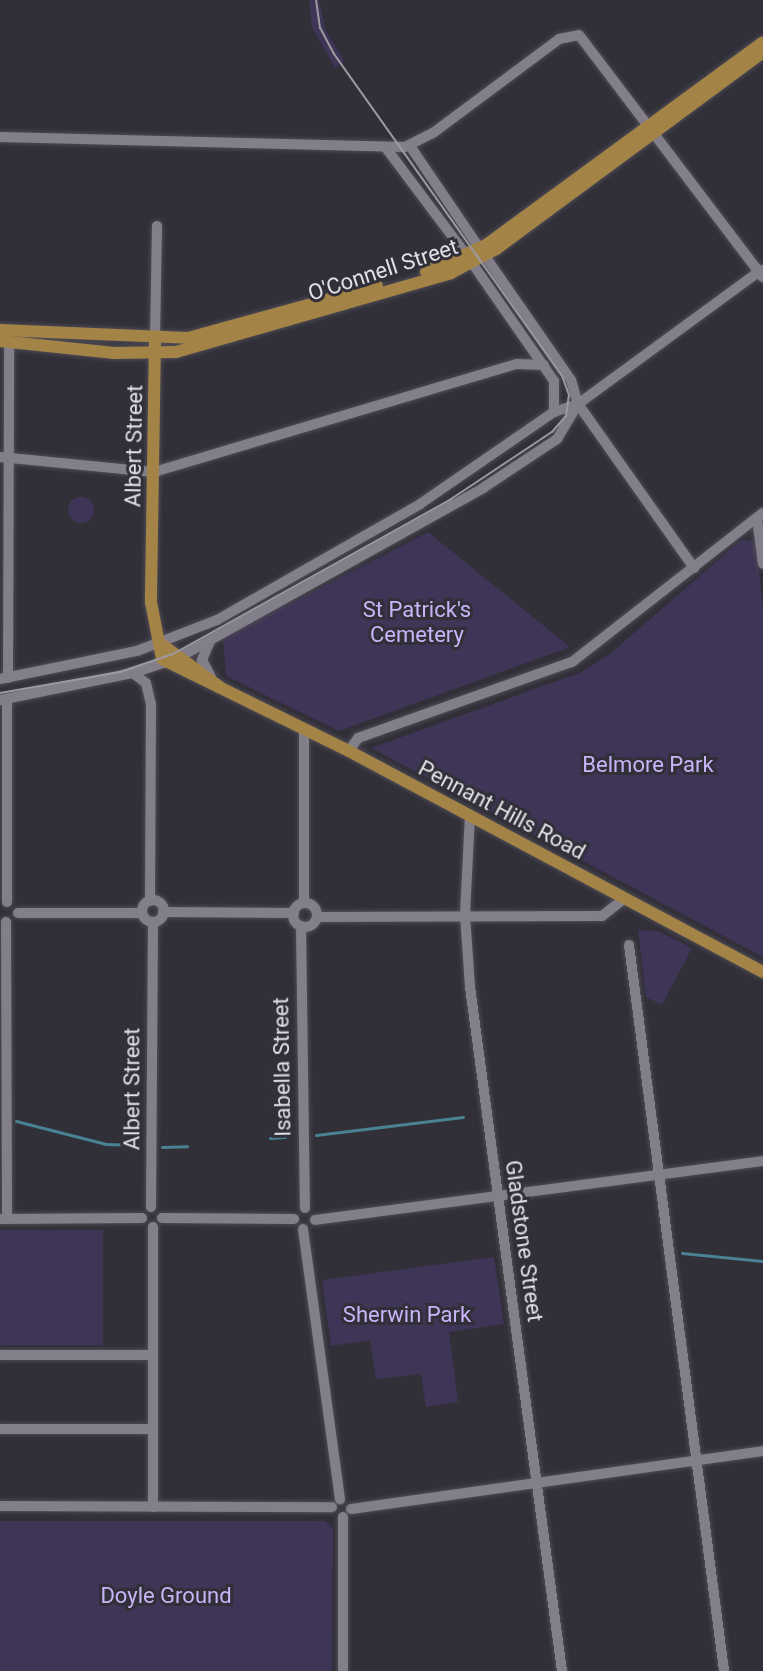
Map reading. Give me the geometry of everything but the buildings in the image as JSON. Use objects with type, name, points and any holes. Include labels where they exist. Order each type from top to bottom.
[{"type":"main road","name":"O'Connell Street","points":[[652,129],[763,42]]},
{"type":"main road","name":"O'Connell Street","points":[[4,341],[194,348],[470,260],[763,52]]},
{"type":"main road","name":"O'Connell Street","points":[[0,330],[155,346]]},
{"type":"main road","name":"Albert Street","points":[[155,346],[151,602],[160,643]]},
{"type":"main road","name":"Pennant Hills Road","points":[[160,643],[172,661],[349,751],[763,972]]},
{"type":"street","points":[[0,137],[410,146],[559,39],[573,34],[590,45],[762,272],[578,404],[554,412],[405,513],[217,620],[160,643],[63,669],[4,678],[4,341]]},
{"type":"street","points":[[410,146],[571,380],[578,404],[694,568]]},
{"type":"street","points":[[384,147],[470,260],[544,365],[557,394],[554,412]]},
{"type":"street","name":"Albert Street","points":[[155,346],[157,226]]},
{"type":"street","points":[[517,364],[528,342]]},
{"type":"street","points":[[4,458],[154,472],[517,364],[544,365]]},
{"type":"street","points":[[557,394],[578,404]]},
{"type":"street","points":[[18,913],[3,903],[4,699],[133,673],[172,661],[483,488],[557,439],[578,404]]},
{"type":"street","points":[[349,751],[358,738],[572,662],[760,516]]},
{"type":"street","points":[[760,516],[763,564]]},
{"type":"street","points":[[213,637],[202,660],[216,682]]},
{"type":"street","points":[[133,673],[146,683],[151,713],[150,901],[142,913]]},
{"type":"street","points":[[153,1227],[142,1218],[4,1219],[3,921],[18,913],[142,913],[153,922],[163,912],[294,913],[304,903],[304,729]]},
{"type":"street","name":"Gladstone Street","points":[[470,815],[465,915],[497,1195],[562,1671]]},
{"type":"street","points":[[294,913],[301,926],[310,925],[317,917],[602,916],[625,898]]},
{"type":"street","points":[[150,901],[161,904],[163,912]]},
{"type":"street","points":[[304,903],[315,908],[317,917]]},
{"type":"street","name":"Albert Street","points":[[151,1207],[153,922]]},
{"type":"street","name":"Isabella Street","points":[[301,926],[305,1208]]},
{"type":"street","points":[[629,945],[724,1671]]},
{"type":"street","points":[[303,1229],[315,1220],[763,1161]]},
{"type":"street","points":[[142,1218],[151,1207],[162,1218],[294,1219],[305,1208],[315,1220]]},
{"type":"street","points":[[153,1507],[153,1227],[162,1218]]},
{"type":"street","points":[[294,1219],[303,1229],[336,1503],[347,1513],[343,1671]]},
{"type":"street","points":[[0,1355],[152,1355]]},
{"type":"street","points":[[0,1429],[151,1429]]},
{"type":"street","points":[[347,1513],[763,1451]]},
{"type":"street","points":[[0,1506],[336,1503],[347,1513]]},
{"type":"green space","points":[[319,0],[326,31],[344,61],[335,68],[312,27],[309,1]]},
{"type":"green space","points":[[81,497],[90,501],[94,510],[90,519],[81,523],[72,519],[68,510],[72,501]]},
{"type":"green space","name":"St Patrick's Cemetery","points":[[428,532],[570,647],[339,731],[226,676],[223,638]]},
{"type":"green space","name":"Belmore Park","points":[[741,540],[756,541],[763,609],[763,957],[371,748],[579,673],[610,654]]},
{"type":"green space","points":[[638,930],[658,931],[692,948],[662,1005],[646,997]]},
{"type":"green space","points":[[0,1230],[103,1230],[103,1345],[0,1345]]},
{"type":"green space","name":"Sherwin Park","points":[[494,1257],[504,1324],[449,1332],[458,1402],[426,1407],[421,1374],[376,1379],[370,1340],[331,1346],[322,1280]]},
{"type":"green space","name":"Doyle Ground","points":[[0,1521],[325,1521],[333,1529],[332,1671],[0,1671]]},
{"type":"waterway","points":[[316,1135],[463,1117]]},
{"type":"waterway","points":[[16,1121],[106,1144],[138,1145]]},
{"type":"waterway","points":[[270,1138],[285,1137]]},
{"type":"waterway","points":[[162,1147],[187,1146]]},
{"type":"waterway","points":[[682,1253],[763,1261]]},
{"type":"tram line","points":[[0,693],[120,672],[173,654],[451,499],[552,432],[566,416],[569,395],[562,376],[334,54],[320,28],[316,0]]}]
